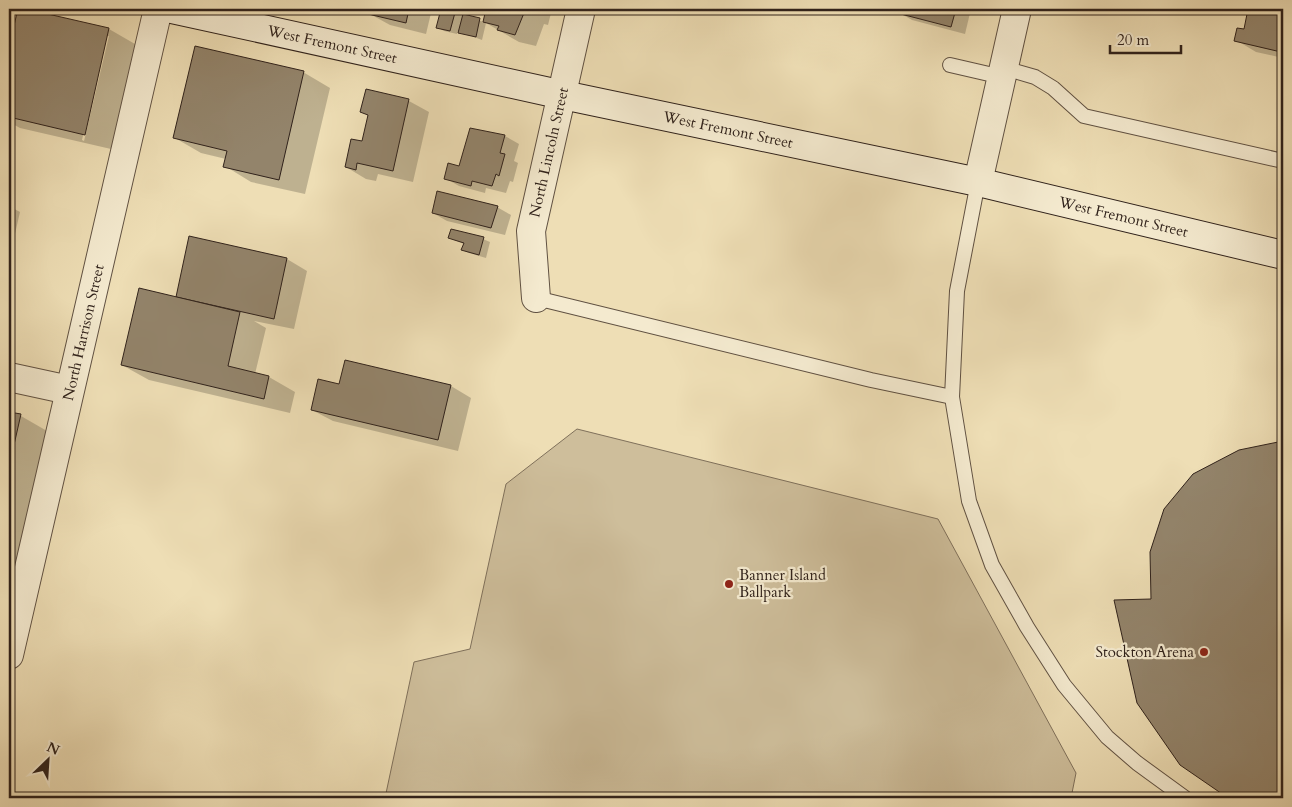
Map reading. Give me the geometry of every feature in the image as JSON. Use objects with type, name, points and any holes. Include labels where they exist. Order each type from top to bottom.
[{"type":"street","name":"North Harrison Street","points":[[9,656],[158,9]]},
{"type":"street","name":"West Fremont Street","points":[[172,9],[563,96],[978,182],[1283,255]]},
{"type":"street","name":"North Lincoln Street","points":[[536,298],[531,231],[563,96],[581,9]]},
{"type":"street","points":[[978,182],[1017,9]]},
{"type":"street","points":[[9,377],[69,390]]},
{"type":"lane","points":[[950,65],[1035,76],[1053,88],[1084,116],[1283,161]]},
{"type":"lane","points":[[978,182],[957,291],[952,398],[969,501],[992,565],[1027,627],[1064,685],[1107,737],[1137,763],[1185,798]]},
{"type":"lane","points":[[536,298],[952,398]]},
{"type":"shaded area","name":"Banner Island Ballpark","points":[[577,429],[938,519],[1076,773],[1071,798],[385,798],[414,662],[470,649],[506,484]]},
{"type":"building","points":[[18,9],[26,9],[109,28],[85,135],[9,117],[9,46]]},
{"type":"building","points":[[370,9],[409,9],[406,23],[368,14]]},
{"type":"building","points":[[441,9],[456,9],[450,31],[436,28]]},
{"type":"building","points":[[486,9],[529,9],[528,14],[524,13],[515,35],[497,30],[499,26],[483,22]]},
{"type":"building","points":[[898,9],[956,9],[951,27],[897,13]]},
{"type":"building","points":[[1248,9],[1283,9],[1281,52],[1234,41],[1237,28],[1244,29]]},
{"type":"building","points":[[463,14],[480,18],[476,37],[458,33]]},
{"type":"building","points":[[195,46],[304,71],[279,180],[223,167],[227,151],[173,138]]},
{"type":"building","points":[[366,89],[409,99],[393,171],[357,163],[356,170],[345,167],[351,139],[362,141],[368,115],[360,112]]},
{"type":"building","points":[[470,128],[505,135],[500,153],[505,154],[499,176],[496,174],[492,186],[472,181],[471,186],[444,179],[448,163],[459,166]]},
{"type":"building","points":[[437,191],[498,206],[491,228],[432,213]]},
{"type":"building","points":[[451,229],[484,237],[479,255],[461,250],[464,243],[448,238]]},
{"type":"building","points":[[189,236],[287,258],[274,319],[176,297]]},
{"type":"building","points":[[139,288],[240,312],[228,366],[269,376],[264,399],[121,365]]},
{"type":"building","points":[[345,360],[451,385],[438,440],[311,410],[318,379],[339,384]]},
{"type":"building","points":[[9,412],[21,414],[9,467]]},
{"type":"building","name":"Stockton Arena","points":[[1283,441],[1283,798],[1228,798],[1180,765],[1137,703],[1114,600],[1151,599],[1150,552],[1164,509],[1193,474],[1239,450]]},
{"type":"place","name":"Banner Island Ballpark","points":[[729,584]]},
{"type":"place","name":"Stockton Arena","points":[[1204,652]]}]
